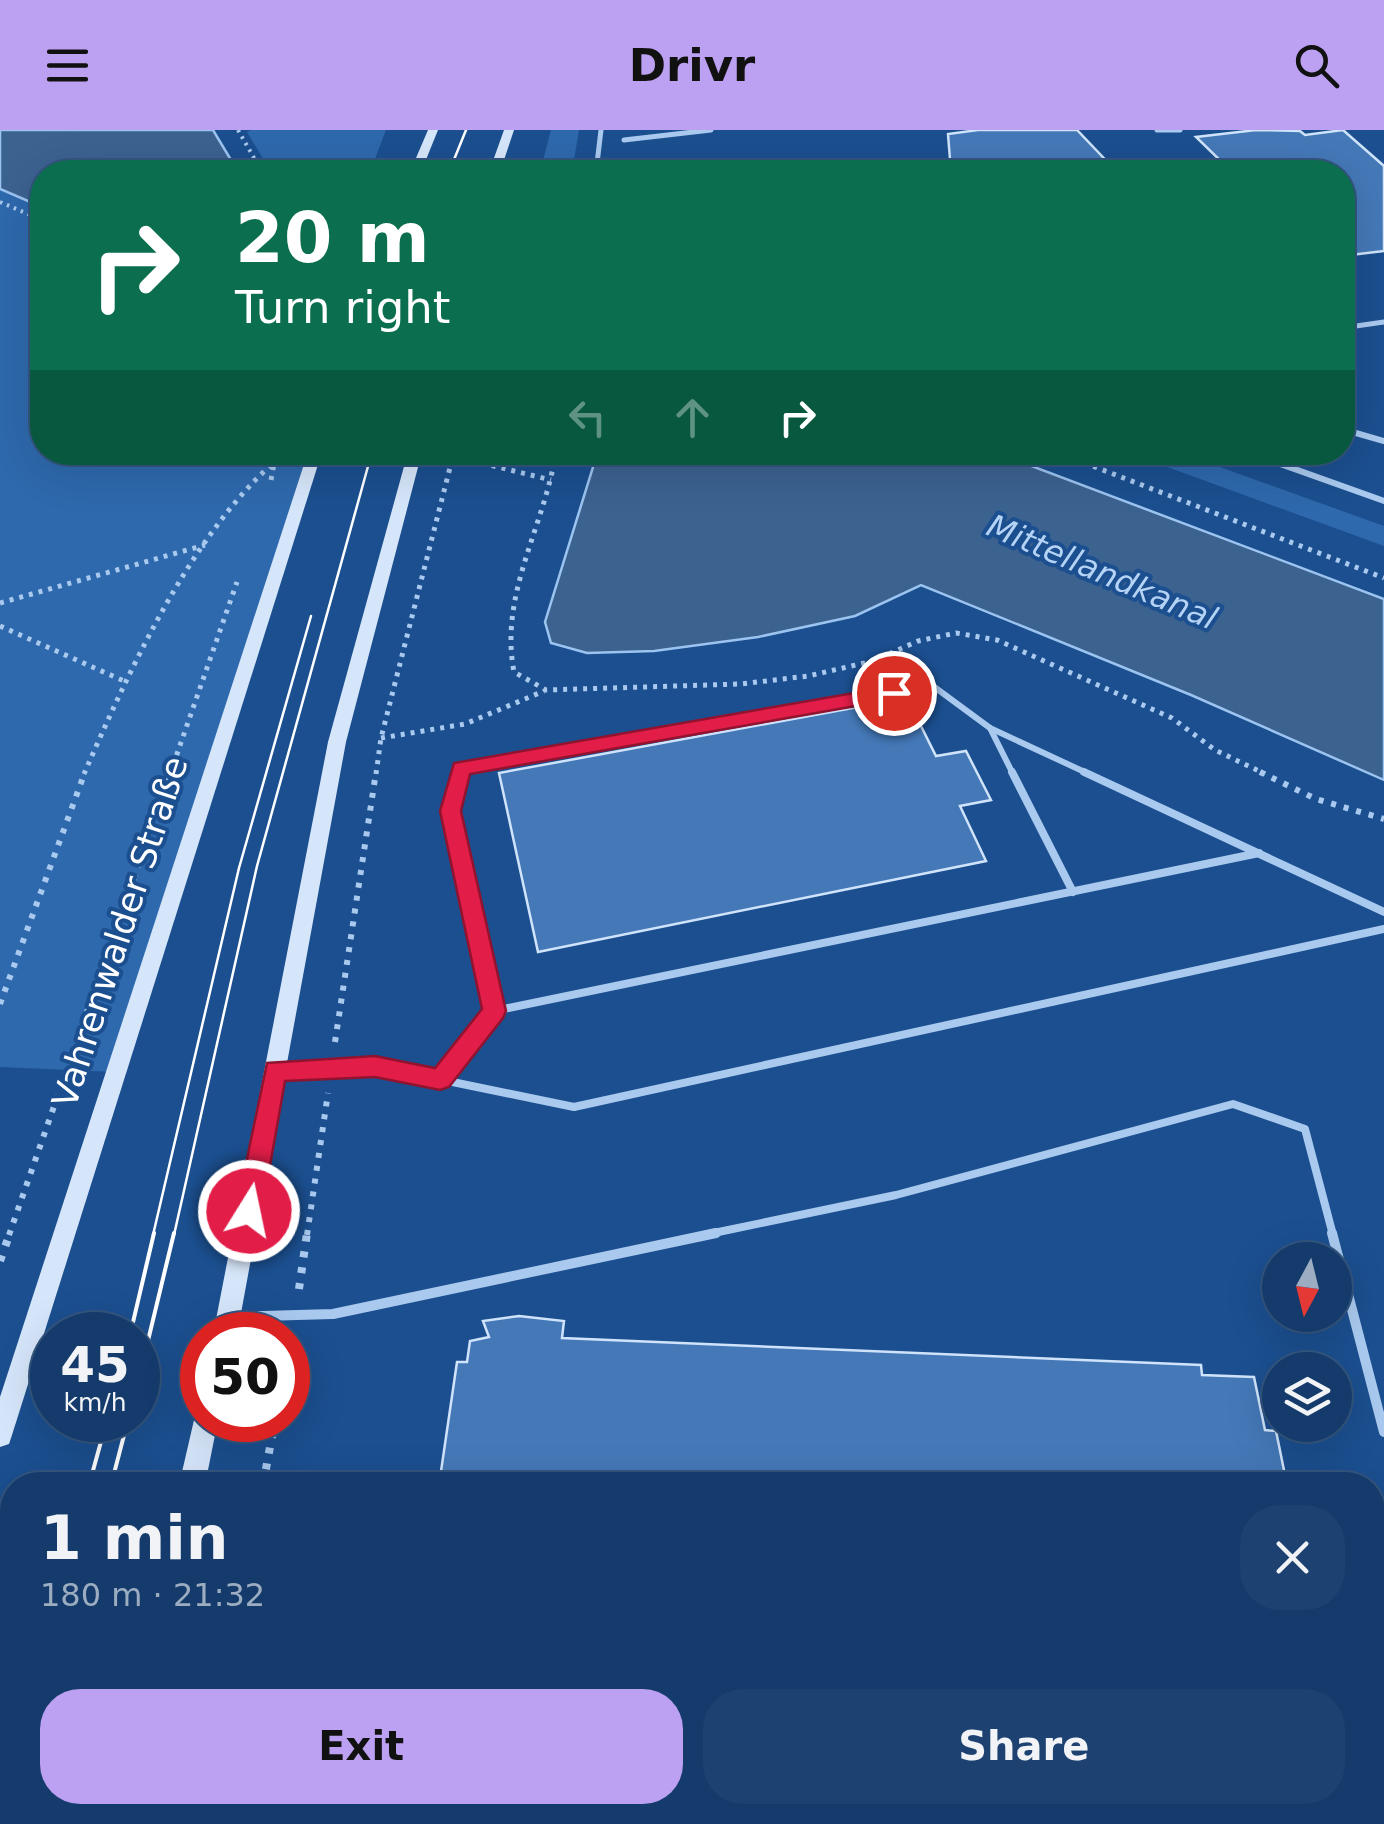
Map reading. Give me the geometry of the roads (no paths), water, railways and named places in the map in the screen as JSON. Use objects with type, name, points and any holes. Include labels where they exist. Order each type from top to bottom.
[{"type":"main road","points":[[420,160],[433,130]]},
{"type":"main road","points":[[498,160],[509,130]]},
{"type":"main road","name":"Vahrenwalder Straße","points":[[0,1435],[311,465]]},
{"type":"main road","points":[[230,1312],[337,742],[412,465]]},
{"type":"main road","points":[[195,1472],[201,1442]]},
{"type":"lane","points":[[597,160],[601,130]]},
{"type":"lane","points":[[624,140],[711,130]]},
{"type":"lane","points":[[1157,130],[1180,130]]},
{"type":"lane","points":[[1355,326],[1384,322]]},
{"type":"lane","points":[[1355,432],[1384,440]]},
{"type":"lane","points":[[1287,465],[1384,501]]},
{"type":"lane","points":[[494,1011],[450,811],[461,768],[933,686],[990,728],[1384,912]]},
{"type":"lane","points":[[990,728],[1073,892]]},
{"type":"lane","points":[[440,1079],[494,1011],[1259,853]]},
{"type":"lane","points":[[275,1070],[375,1066],[574,1106],[1384,929]]},
{"type":"lane","points":[[310,1315],[332,1314],[896,1195],[1233,1104],[1306,1128],[1384,1432]]},
{"type":"water","points":[[0,130],[213,130],[231,160],[30,160],[30,202],[0,189]]},
{"type":"water","name":"Mittellandkanal","points":[[1029,465],[1384,599],[1384,780],[1191,695],[921,585],[855,616],[758,637],[654,651],[587,653],[551,643],[545,622],[593,467]]},
{"type":"tram line","points":[[454,160],[466,130]]},
{"type":"tram line","points":[[174,1235],[257,866],[368,465]]},
{"type":"tram line","points":[[153,1235],[239,868],[311,616]]},
{"type":"tram line","points":[[135,1312],[154,1233]]},
{"type":"tram line","points":[[155,1312],[174,1233]]},
{"type":"tram line","points":[[93,1472],[101,1442]]},
{"type":"tram line","points":[[114,1472],[122,1442]]}]
